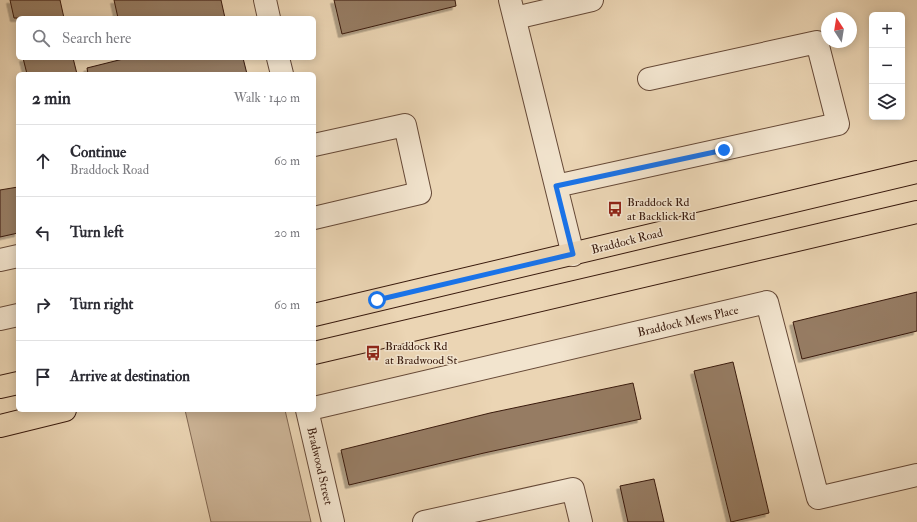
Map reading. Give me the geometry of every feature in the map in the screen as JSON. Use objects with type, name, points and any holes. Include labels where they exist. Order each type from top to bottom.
[{"type":"main road","name":"Braddock Road","points":[[316,315],[917,172]]},
{"type":"main road","points":[[316,353],[917,212]]},
{"type":"main road","points":[[0,387],[16,383]]},
{"type":"main road","points":[[0,426],[57,412]]},
{"type":"street","points":[[265,0],[269,16]]},
{"type":"street","points":[[573,254],[512,9],[592,0]]},
{"type":"street","points":[[556,186],[838,124],[817,42],[649,79]]},
{"type":"street","points":[[278,60],[282,72]]},
{"type":"street","points":[[316,145],[405,125],[420,193],[316,218]]},
{"type":"street","points":[[0,260],[16,256]]},
{"type":"street","name":"Braddock Mews Place","points":[[316,408],[767,302],[818,498],[917,475]]},
{"type":"street","points":[[0,319],[16,315]]},
{"type":"street","name":"Bradwood Street","points":[[307,412],[333,522]]},
{"type":"street","points":[[424,522],[573,488],[581,522]]},
{"type":"shaded area","points":[[185,412],[285,412],[311,522],[211,522]]},
{"type":"building","points":[[10,0],[60,0],[64,16],[16,16],[16,18],[14,18]]},
{"type":"building","points":[[114,0],[221,0],[225,16],[118,16]]},
{"type":"building","points":[[334,0],[455,0],[456,6],[342,34]]},
{"type":"building","points":[[24,60],[74,60],[76,72],[26,72]]},
{"type":"building","points":[[119,60],[244,60],[246,72],[88,72],[87,68]]},
{"type":"building","points":[[16,187],[16,233],[0,237],[0,190]]},
{"type":"building","points":[[917,292],[917,331],[802,359],[793,322]]},
{"type":"building","points":[[733,362],[769,513],[731,522],[694,371]]},
{"type":"building","points":[[633,383],[641,419],[484,453],[349,485],[341,450],[490,413]]},
{"type":"building","points":[[654,479],[664,522],[628,522],[620,486]]},
{"type":"place","name":"Braddock Rd at Backlick Rd","points":[[615,209]]},
{"type":"place","name":"Braddock Rd at Bradwood St","points":[[373,353]]},
{"type":"route","points":[[377,300],[573,254],[556,186],[724,150]]}]
